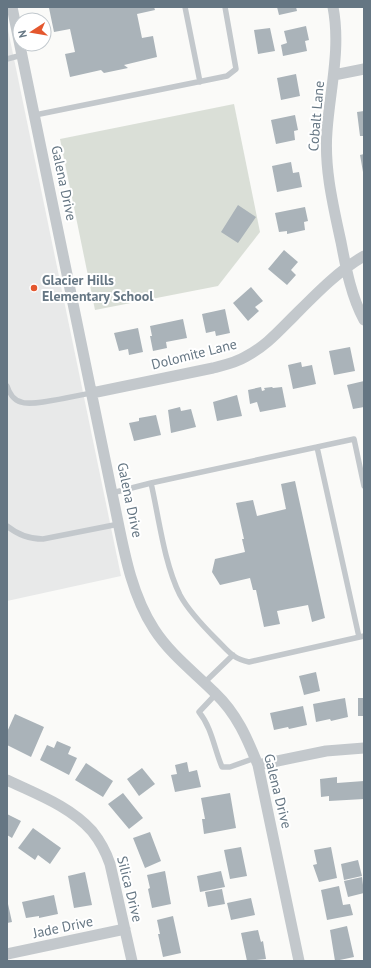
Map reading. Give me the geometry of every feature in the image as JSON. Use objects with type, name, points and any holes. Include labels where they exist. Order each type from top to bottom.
[{"type":"street","name":"Galena Drive","points":[[12,7],[112,493],[130,572],[139,601],[154,629],[175,656],[216,694],[233,714],[246,735],[257,762],[299,961]]},
{"type":"street","name":"Cobalt Lane","points":[[333,7],[336,30],[334,75],[327,130],[326,153],[332,198],[346,268],[353,294],[364,320]]},
{"type":"street","points":[[334,75],[364,69]]},
{"type":"street","name":"Dolomite Lane","points":[[92,393],[213,368],[244,358],[271,340],[317,293],[346,268],[364,256]]},
{"type":"street","points":[[257,762],[326,751],[364,748]]},
{"type":"street","name":"Silica Drive","points":[[7,780],[62,808],[80,820],[92,832],[104,849],[110,864],[132,961]]},
{"type":"street","name":"Jade Drive","points":[[7,954],[125,929]]},
{"type":"lane","points":[[185,7],[200,82]]},
{"type":"lane","points":[[35,115],[227,76],[236,68],[225,7]]},
{"type":"lane","points":[[7,58],[22,55]]},
{"type":"lane","points":[[7,386],[12,396],[16,400],[21,403],[28,404],[92,393]]},
{"type":"lane","points":[[112,493],[151,483],[354,439],[364,486]]},
{"type":"lane","points":[[151,483],[169,567],[181,596],[205,629],[239,660],[249,662],[361,637],[317,447]]},
{"type":"lane","points":[[7,526],[21,535],[36,539],[119,524]]},
{"type":"lane","points":[[204,683],[233,655]]},
{"type":"lane","points":[[216,694],[199,712],[205,719],[222,766],[230,767],[257,762]]},
{"type":"shaded area","name":"Glacier Hills Elementary School","points":[[7,25],[121,576],[7,601]]},
{"type":"shaded area","points":[[234,104],[260,232],[218,286],[95,310],[60,139]]},
{"type":"building","points":[[154,7],[155,10],[137,14],[142,38],[153,36],[157,57],[124,65],[128,68],[104,73],[101,70],[70,77],[65,54],[75,52],[70,29],[54,32],[52,12],[50,12],[49,8]]},
{"type":"building","points":[[277,7],[296,7],[297,11],[279,15]]},
{"type":"building","points":[[306,26],[309,40],[305,41],[307,51],[283,56],[281,45],[287,43],[284,31]]},
{"type":"building","points":[[270,28],[275,51],[258,54],[254,30]]},
{"type":"building","points":[[296,74],[300,96],[281,100],[277,78]]},
{"type":"building","points":[[364,111],[364,136],[360,136],[357,112]]},
{"type":"building","points":[[295,115],[298,130],[294,131],[295,140],[276,144],[271,120]]},
{"type":"building","points":[[364,154],[364,172],[363,172],[360,155]]},
{"type":"building","points":[[291,162],[293,173],[299,172],[302,187],[277,192],[272,166]]},
{"type":"building","points":[[238,205],[256,217],[238,243],[221,232]]},
{"type":"building","points":[[305,207],[308,221],[304,222],[305,230],[287,234],[287,231],[279,232],[275,213]]},
{"type":"building","points":[[284,250],[298,262],[291,270],[296,275],[287,285],[268,269]]},
{"type":"building","points":[[251,287],[263,301],[255,307],[259,311],[248,321],[233,303]]},
{"type":"building","points":[[225,309],[230,333],[216,336],[215,331],[206,333],[202,314]]},
{"type":"building","points":[[183,319],[187,338],[166,342],[167,348],[153,351],[150,326]]},
{"type":"building","points":[[138,328],[143,352],[129,355],[128,349],[119,351],[114,333]]},
{"type":"building","points":[[350,347],[355,371],[334,375],[329,351]]},
{"type":"building","points":[[301,362],[302,367],[312,365],[316,384],[293,389],[288,365]]},
{"type":"building","points":[[364,381],[364,407],[353,409],[347,385]]},
{"type":"building","points":[[261,387],[262,391],[265,390],[264,388],[282,387],[286,407],[260,412],[257,402],[250,404],[248,390]]},
{"type":"building","points":[[237,395],[242,416],[217,421],[213,402]]},
{"type":"building","points":[[180,407],[181,411],[191,409],[196,427],[171,433],[168,410]]},
{"type":"building","points":[[156,415],[161,435],[134,441],[129,423],[139,421],[139,418]]},
{"type":"building","points":[[295,481],[325,618],[312,622],[308,605],[277,611],[280,624],[264,627],[256,590],[253,590],[250,578],[220,585],[212,572],[215,559],[245,552],[242,539],[244,539],[236,503],[253,500],[257,516],[286,509],[281,484]]},
{"type":"building","points":[[316,672],[320,691],[304,695],[299,676]]},
{"type":"building","points":[[345,698],[348,717],[331,721],[330,719],[316,722],[313,704]]},
{"type":"building","points":[[358,698],[364,698],[364,716],[358,716]]},
{"type":"building","points":[[303,706],[307,725],[289,729],[288,727],[274,730],[270,713]]},
{"type":"building","points":[[15,714],[44,727],[31,757],[7,745],[7,732]]},
{"type":"building","points":[[57,741],[71,747],[68,754],[77,758],[69,775],[40,760],[47,745],[54,748]]},
{"type":"building","points":[[187,762],[189,772],[197,770],[201,787],[175,792],[171,775],[177,774],[175,765]]},
{"type":"building","points":[[86,763],[113,781],[103,797],[75,780]]},
{"type":"building","points":[[142,768],[155,784],[139,796],[127,779]]},
{"type":"building","points":[[337,777],[337,783],[364,781],[364,799],[329,801],[329,796],[321,797],[320,779]]},
{"type":"building","points":[[123,793],[143,818],[129,829],[108,804]]},
{"type":"building","points":[[230,793],[236,828],[204,834],[202,819],[205,819],[201,798]]},
{"type":"building","points":[[7,814],[21,821],[12,838],[7,835]]},
{"type":"building","points":[[33,828],[61,848],[50,864],[38,855],[35,860],[18,848]]},
{"type":"building","points":[[150,832],[161,861],[145,868],[133,838]]},
{"type":"building","points":[[241,847],[247,876],[230,879],[224,850]]},
{"type":"building","points":[[331,847],[337,878],[319,882],[313,865],[317,864],[314,850]]},
{"type":"building","points":[[358,860],[362,876],[344,880],[341,864]]},
{"type":"building","points":[[165,871],[171,904],[152,908],[147,875]]},
{"type":"building","points":[[221,871],[225,887],[200,892],[197,876]]},
{"type":"building","points":[[85,872],[92,905],[74,908],[68,876]]},
{"type":"building","points":[[362,877],[364,893],[348,897],[344,881]]},
{"type":"building","points":[[339,886],[343,905],[350,904],[353,915],[327,920],[321,890]]},
{"type":"building","points":[[222,889],[225,904],[208,907],[205,892]]},
{"type":"building","points":[[54,895],[58,914],[39,918],[39,916],[26,918],[22,902]]},
{"type":"building","points":[[251,898],[255,915],[231,920],[227,903]]},
{"type":"building","points":[[7,904],[12,922],[7,923]]},
{"type":"building","points":[[173,916],[181,953],[163,957],[158,934],[160,934],[157,920]]},
{"type":"building","points":[[347,926],[354,957],[335,961],[330,930]]},
{"type":"building","points":[[258,930],[261,942],[263,941],[266,959],[247,961],[241,933]]},
{"type":"place","name":"Glacier Hills Elementary School","points":[[34,288]]}]
